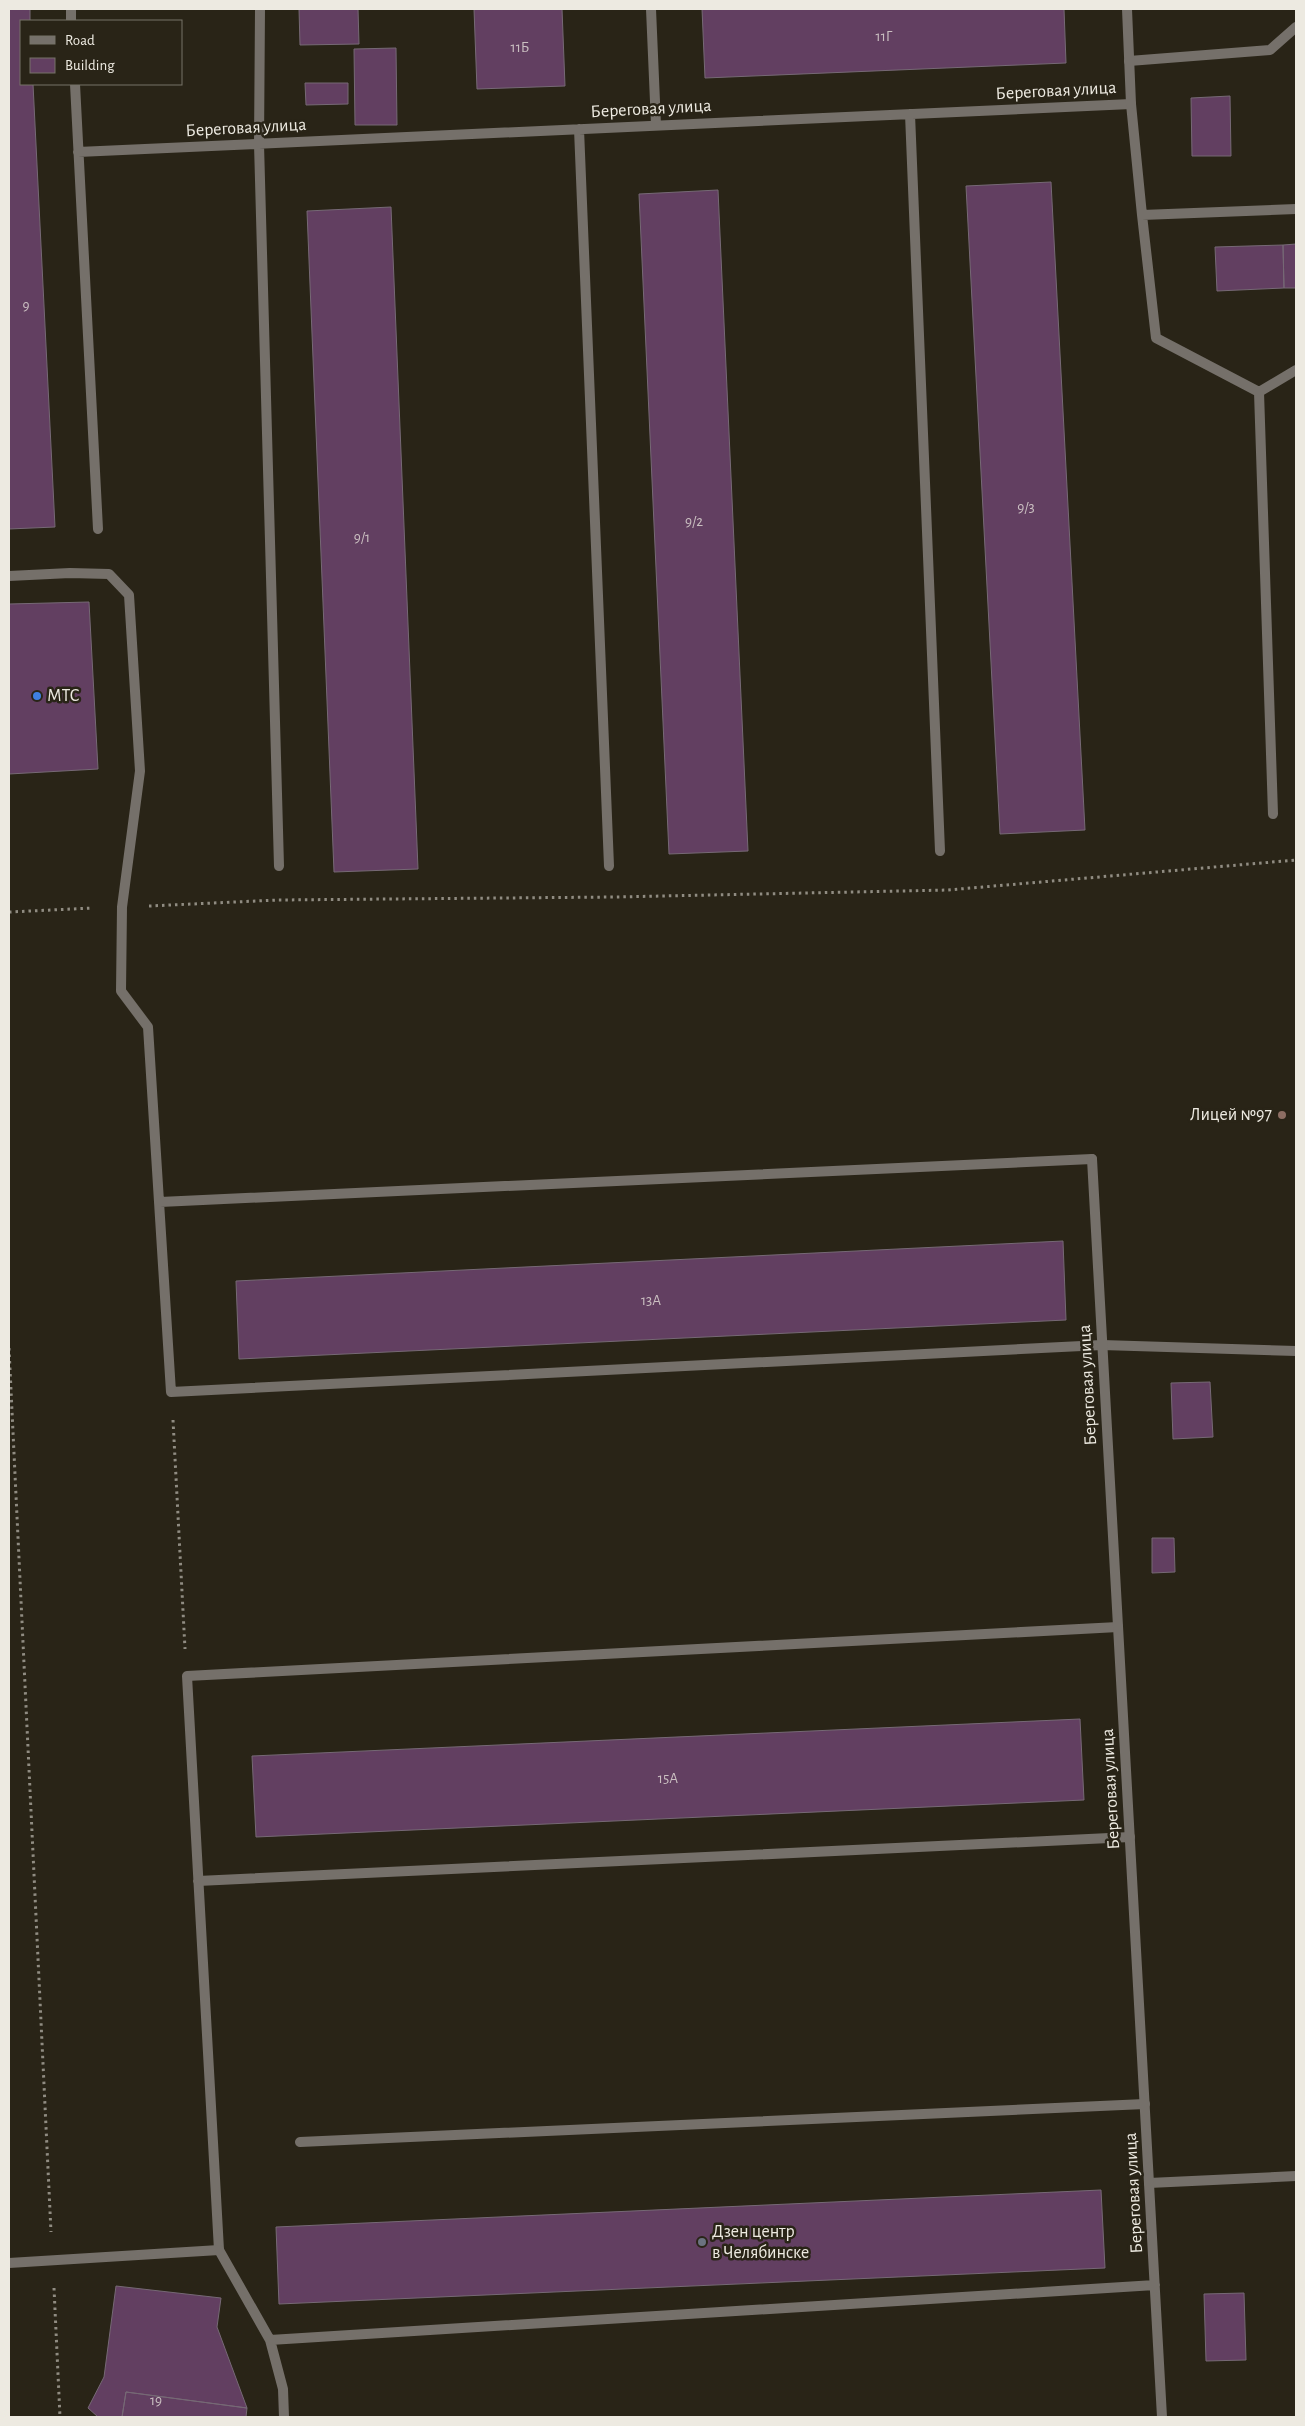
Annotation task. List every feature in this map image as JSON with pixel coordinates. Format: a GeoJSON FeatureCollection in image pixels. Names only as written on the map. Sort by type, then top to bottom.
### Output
{"type":"FeatureCollection","features":[{"type":"Feature","properties":{"kind":"street"},"geometry":{"type":"LineString","coordinates":[[260,9],[259,144],[279,866]]}},
{"type":"Feature","properties":{"kind":"street"},"geometry":{"type":"LineString","coordinates":[[651,9],[656,125]]}},
{"type":"Feature","properties":{"kind":"street","name":"Береговая улица"},"geometry":{"type":"LineString","coordinates":[[78,152],[1130,104],[1127,9]]}},
{"type":"Feature","properties":{"kind":"street"},"geometry":{"type":"LineString","coordinates":[[1129,61],[1270,50],[1296,26]]}},
{"type":"Feature","properties":{"kind":"street"},"geometry":{"type":"LineString","coordinates":[[75,85],[98,529]]}},
{"type":"Feature","properties":{"kind":"street"},"geometry":{"type":"LineString","coordinates":[[1130,104],[1156,338],[1259,392]]}},
{"type":"Feature","properties":{"kind":"street"},"geometry":{"type":"LineString","coordinates":[[910,114],[940,851]]}},
{"type":"Feature","properties":{"kind":"street"},"geometry":{"type":"LineString","coordinates":[[579,129],[608,866]]}},
{"type":"Feature","properties":{"kind":"street"},"geometry":{"type":"LineString","coordinates":[[1142,215],[1296,209]]}},
{"type":"Feature","properties":{"kind":"street"},"geometry":{"type":"LineString","coordinates":[[1259,392],[1296,370]]}},
{"type":"Feature","properties":{"kind":"street"},"geometry":{"type":"LineString","coordinates":[[1259,392],[1274,814]]}},
{"type":"Feature","properties":{"kind":"street"},"geometry":{"type":"LineString","coordinates":[[9,576],[70,573],[108,574],[129,595],[140,771],[122,907],[120,991],[148,1027],[171,1392],[1102,1345],[1296,1351]]}},
{"type":"Feature","properties":{"kind":"street","name":"Береговая улица"},"geometry":{"type":"LineString","coordinates":[[160,1202],[1092,1159],[1162,2417]]}},
{"type":"Feature","properties":{"kind":"street"},"geometry":{"type":"LineString","coordinates":[[284,2417],[283,2389],[270,2340],[219,2250],[187,1676],[1118,1627]]}},
{"type":"Feature","properties":{"kind":"street"},"geometry":{"type":"LineString","coordinates":[[198,1881],[1130,1837]]}},
{"type":"Feature","properties":{"kind":"street"},"geometry":{"type":"LineString","coordinates":[[300,2142],[1145,2104]]}},
{"type":"Feature","properties":{"kind":"street"},"geometry":{"type":"LineString","coordinates":[[1149,2182],[1296,2176]]}},
{"type":"Feature","properties":{"kind":"street"},"geometry":{"type":"LineString","coordinates":[[9,2262],[219,2250]]}},
{"type":"Feature","properties":{"kind":"street"},"geometry":{"type":"LineString","coordinates":[[270,2340],[1155,2285]]}},
{"type":"Feature","properties":{"kind":"path"},"geometry":{"type":"LineString","coordinates":[[9,912],[278,900],[624,897],[948,890],[1296,860]]}},
{"type":"Feature","properties":{"kind":"path"},"geometry":{"type":"LineString","coordinates":[[9,1348],[60,2417]]}},
{"type":"Feature","properties":{"kind":"path"},"geometry":{"type":"LineString","coordinates":[[171,1392],[187,1676]]}},
{"type":"Feature","properties":{"kind":"building"},"geometry":{"type":"Polygon","coordinates":[[[9,9],[30,9],[30,20],[20,20],[20,85],[33,85],[55,527],[9,529],[9,9]]]}},
{"type":"Feature","properties":{"kind":"building"},"geometry":{"type":"Polygon","coordinates":[[[299,9],[358,9],[359,44],[300,45],[299,9]]]}},
{"type":"Feature","properties":{"kind":"building"},"geometry":{"type":"Polygon","coordinates":[[[474,9],[562,9],[565,86],[477,89],[474,9]]]}},
{"type":"Feature","properties":{"kind":"building"},"geometry":{"type":"Polygon","coordinates":[[[702,9],[1064,9],[1066,63],[705,78],[702,9]]]}},
{"type":"Feature","properties":{"kind":"building"},"geometry":{"type":"Polygon","coordinates":[[[396,48],[397,125],[355,125],[354,49],[396,48]]]}},
{"type":"Feature","properties":{"kind":"building"},"geometry":{"type":"Polygon","coordinates":[[[305,83],[348,83],[348,104],[306,105],[305,83]]]}},
{"type":"Feature","properties":{"kind":"building"},"geometry":{"type":"Polygon","coordinates":[[[1230,96],[1231,156],[1192,156],[1191,98],[1230,96]]]}},
{"type":"Feature","properties":{"kind":"building"},"geometry":{"type":"Polygon","coordinates":[[[1051,182],[1085,830],[1000,834],[966,186],[1051,182]]]}},
{"type":"Feature","properties":{"kind":"building"},"geometry":{"type":"Polygon","coordinates":[[[718,190],[748,851],[669,854],[639,194],[718,190]]]}},
{"type":"Feature","properties":{"kind":"building"},"geometry":{"type":"Polygon","coordinates":[[[391,207],[418,869],[334,872],[307,211],[391,207]]]}},
{"type":"Feature","properties":{"kind":"building"},"geometry":{"type":"Polygon","coordinates":[[[1296,244],[1296,288],[1284,288],[1283,245],[1296,244]]]}},
{"type":"Feature","properties":{"kind":"building"},"geometry":{"type":"Polygon","coordinates":[[[1283,245],[1284,288],[1217,291],[1215,247],[1283,245]]]}},
{"type":"Feature","properties":{"kind":"building"},"geometry":{"type":"Polygon","coordinates":[[[89,602],[98,769],[9,774],[9,604],[89,602]]]}},
{"type":"Feature","properties":{"kind":"building"},"geometry":{"type":"Polygon","coordinates":[[[1063,1241],[1066,1320],[239,1359],[236,1281],[1063,1241]]]}},
{"type":"Feature","properties":{"kind":"building"},"geometry":{"type":"Polygon","coordinates":[[[1210,1382],[1213,1437],[1173,1439],[1171,1383],[1210,1382]]]}},
{"type":"Feature","properties":{"kind":"building"},"geometry":{"type":"Polygon","coordinates":[[[1152,1538],[1174,1538],[1175,1572],[1152,1573],[1152,1538]]]}},
{"type":"Feature","properties":{"kind":"building"},"geometry":{"type":"Polygon","coordinates":[[[1080,1719],[1084,1800],[256,1837],[252,1756],[1080,1719]]]}},
{"type":"Feature","properties":{"kind":"building"},"geometry":{"type":"Polygon","coordinates":[[[1101,2190],[1105,2268],[279,2304],[276,2227],[1101,2190]]]}},
{"type":"Feature","properties":{"kind":"building"},"geometry":{"type":"Polygon","coordinates":[[[116,2286],[221,2298],[217,2327],[247,2408],[126,2392],[122,2417],[98,2417],[88,2408],[104,2377],[116,2286]]]}},
{"type":"Feature","properties":{"kind":"building"},"geometry":{"type":"Polygon","coordinates":[[[1244,2293],[1246,2360],[1206,2361],[1204,2294],[1244,2293]]]}},
{"type":"Feature","properties":{"kind":"building"},"geometry":{"type":"Polygon","coordinates":[[[126,2392],[247,2408],[246,2417],[122,2417],[126,2392]]]}},
{"type":"Feature","properties":{"kind":"place","name":"МТС"},"geometry":{"type":"Point","coordinates":[37,696]}},
{"type":"Feature","properties":{"kind":"place","name":"Лицей №97"},"geometry":{"type":"Point","coordinates":[1282,1115]}},
{"type":"Feature","properties":{"kind":"place","name":"Дзен центр в Челябинске"},"geometry":{"type":"Point","coordinates":[702,2242]}}]}
